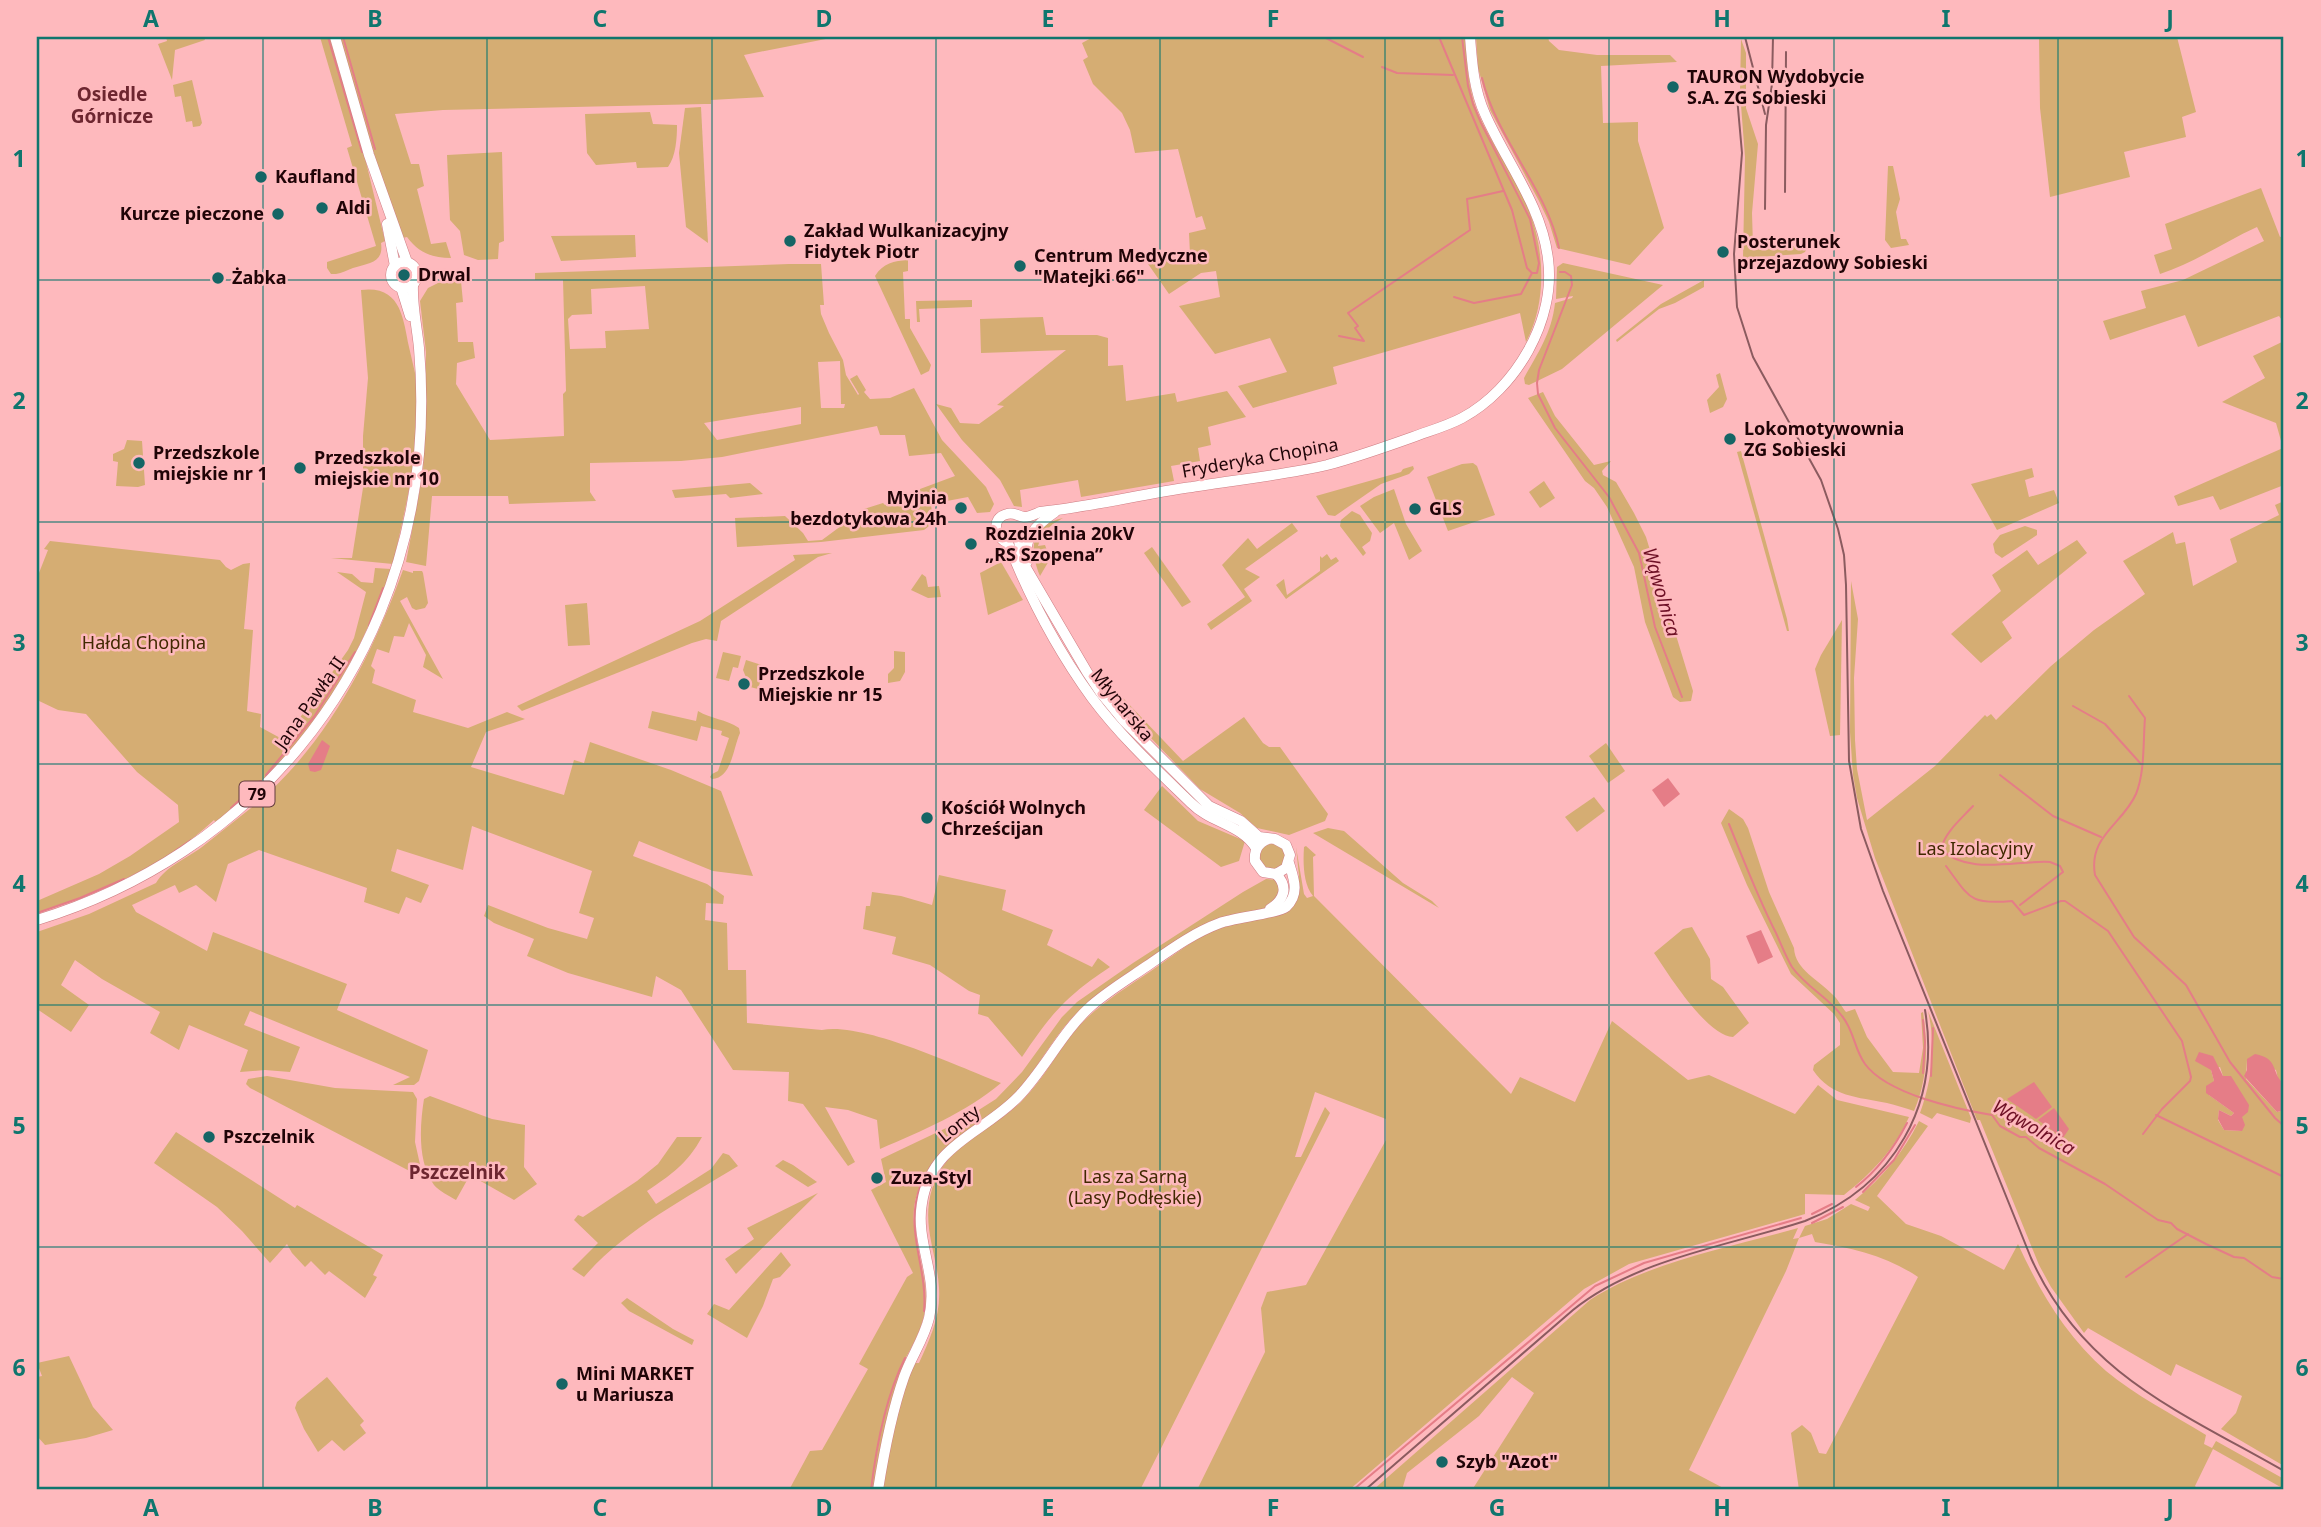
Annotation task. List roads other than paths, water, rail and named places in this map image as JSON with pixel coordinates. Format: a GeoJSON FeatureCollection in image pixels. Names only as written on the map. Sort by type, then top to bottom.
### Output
{"type":"FeatureCollection","features":[{"type":"Feature","properties":{"kind":"main road"},"geometry":{"type":"LineString","coordinates":[[335,37],[369,155],[395,266]]}},
{"type":"Feature","properties":{"kind":"main road","name":"Fryderyka Chopina"},"geometry":{"type":"LineString","coordinates":[[1001,517],[1010,513],[1023,521],[1058,510],[1327,465],[1381,449],[1461,418],[1488,399],[1513,373],[1527,353],[1540,324],[1549,273],[1546,246],[1532,204],[1490,127],[1479,98],[1470,37]]}},
{"type":"Feature","properties":{"kind":"main road"},"geometry":{"type":"LineString","coordinates":[[369,155],[407,262]]}},
{"type":"Feature","properties":{"kind":"main road"},"geometry":{"type":"LineString","coordinates":[[400,262],[407,262],[417,271],[416,280],[413,285],[401,287],[392,279],[391,271],[400,262]]}},
{"type":"Feature","properties":{"kind":"main road","name":"Jana Pawła II"},"geometry":{"type":"LineString","coordinates":[[413,285],[411,309],[420,372]]}},
{"type":"Feature","properties":{"kind":"main road","name":"Jana Pawła II"},"geometry":{"type":"LineString","coordinates":[[37,920],[84,904],[131,883],[206,837],[267,785],[302,746],[347,681],[386,598],[412,508],[419,453],[419,346],[411,309],[401,287]]}},
{"type":"Feature","properties":{"kind":"main road","name":"Młynarska"},"geometry":{"type":"LineString","coordinates":[[1030,572],[1026,550],[1028,538],[1039,523],[1058,510]]}},
{"type":"Feature","properties":{"kind":"main road","name":"Młynarska"},"geometry":{"type":"LineString","coordinates":[[1001,517],[996,524],[997,534],[1000,538],[1014,542]]}},
{"type":"Feature","properties":{"kind":"main road"},"geometry":{"type":"LineString","coordinates":[[1014,542],[1024,534],[1023,521]]}},
{"type":"Feature","properties":{"kind":"main road","name":"Młynarska"},"geometry":{"type":"LineString","coordinates":[[1014,542],[1022,561],[1083,666],[1124,721],[1200,798],[1241,821],[1259,837],[1268,839]]}},
{"type":"Feature","properties":{"kind":"main road","name":"Młynarska"},"geometry":{"type":"LineString","coordinates":[[1014,542],[1022,578],[1092,698],[1117,728],[1193,806],[1246,835],[1256,848]]}},
{"type":"Feature","properties":{"kind":"main road"},"geometry":{"type":"LineString","coordinates":[[1268,839],[1275,839],[1286,845],[1290,855],[1289,863],[1276,874],[1258,868],[1255,861],[1256,848],[1259,843],[1268,839]]}},
{"type":"Feature","properties":{"kind":"main road","name":"Lonty"},"geometry":{"type":"LineString","coordinates":[[878,1490],[895,1408],[905,1375],[929,1321],[933,1287],[924,1246],[921,1213],[927,1183],[936,1165],[952,1147],[1018,1097],[1073,1024],[1109,992],[1199,932],[1221,922],[1282,909],[1293,897],[1296,884],[1289,863]]}},
{"type":"Feature","properties":{"kind":"main road"},"geometry":{"type":"LineString","coordinates":[[1267,912],[1279,903],[1284,892],[1283,883],[1276,874]]}},
{"type":"Feature","properties":{"kind":"waterway"},"geometry":{"type":"LineString","coordinates":[[328,37],[362,152]]}},
{"type":"Feature","properties":{"kind":"waterway"},"geometry":{"type":"LineString","coordinates":[[343,37],[375,149]]}},
{"type":"Feature","properties":{"kind":"waterway"},"geometry":{"type":"LineString","coordinates":[[1324,37],[1363,57]]}},
{"type":"Feature","properties":{"kind":"waterway","name":"Wąwolnica"},"geometry":{"type":"LineString","coordinates":[[1439,37],[1512,210],[1527,268],[1532,273],[1537,273],[1539,263],[1530,219],[1473,104],[1462,37]]}},
{"type":"Feature","properties":{"kind":"waterway"},"geometry":{"type":"LineString","coordinates":[[1382,67],[1397,73],[1453,75]]}},
{"type":"Feature","properties":{"kind":"waterway"},"geometry":{"type":"LineString","coordinates":[[1482,78],[1499,122],[1544,205],[1559,248]]}},
{"type":"Feature","properties":{"kind":"waterway"},"geometry":{"type":"LineString","coordinates":[[1339,336],[1364,341],[1355,328],[1358,326],[1348,313],[1470,230],[1467,199],[1503,191]]}},
{"type":"Feature","properties":{"kind":"waterway","name":"Wąwolnica"},"geometry":{"type":"LineString","coordinates":[[1560,272],[1571,276],[1572,285],[1539,370],[1538,394],[1555,428],[1609,497],[1639,553],[1655,627],[1682,697]]}},
{"type":"Feature","properties":{"kind":"waterway"},"geometry":{"type":"LineString","coordinates":[[1454,297],[1474,303],[1521,294],[1532,273]]}},
{"type":"Feature","properties":{"kind":"waterway"},"geometry":{"type":"LineString","coordinates":[[369,625],[383,588]]}},
{"type":"Feature","properties":{"kind":"waterway"},"geometry":{"type":"LineString","coordinates":[[266,775],[314,717],[355,652]]}},
{"type":"Feature","properties":{"kind":"waterway"},"geometry":{"type":"LineString","coordinates":[[2129,696],[2145,718],[2141,776],[2130,804],[2101,840],[2094,862],[2095,875],[2134,937],[2186,985],[2230,1062],[2284,1126]]}},
{"type":"Feature","properties":{"kind":"waterway"},"geometry":{"type":"LineString","coordinates":[[2073,706],[2105,724],[2141,764]]}},
{"type":"Feature","properties":{"kind":"waterway"},"geometry":{"type":"LineString","coordinates":[[2000,775],[2053,816],[2101,837]]}},
{"type":"Feature","properties":{"kind":"waterway"},"geometry":{"type":"LineString","coordinates":[[231,808],[260,781]]}},
{"type":"Feature","properties":{"kind":"waterway"},"geometry":{"type":"LineString","coordinates":[[1973,806],[1954,826],[1941,849],[1965,862],[1993,865],[2050,862],[2060,866],[2063,872],[2020,905]]}},
{"type":"Feature","properties":{"kind":"waterway","name":"Wąwolnica"},"geometry":{"type":"LineString","coordinates":[[1729,824],[1757,893],[1792,967],[1842,1016],[1861,1058],[1875,1075],[1905,1092],[1960,1109],[1992,1115],[2000,1126],[2020,1137],[2026,1137],[2039,1148],[2105,1184],[2158,1220],[2171,1223],[2177,1229],[2234,1257],[2244,1258],[2272,1277],[2284,1279]]}},
{"type":"Feature","properties":{"kind":"waterway"},"geometry":{"type":"LineString","coordinates":[[175,851],[191,840]]}},
{"type":"Feature","properties":{"kind":"waterway"},"geometry":{"type":"LineString","coordinates":[[1946,866],[1966,892],[1979,900],[2012,901],[2024,915],[2065,901],[2108,931],[2182,1041],[2191,1077],[2143,1134]]}},
{"type":"Feature","properties":{"kind":"waterway"},"geometry":{"type":"LineString","coordinates":[[37,913],[124,879]]}},
{"type":"Feature","properties":{"kind":"waterway"},"geometry":{"type":"LineString","coordinates":[[1923,1020],[1923,1073]]}},
{"type":"Feature","properties":{"kind":"waterway"},"geometry":{"type":"LineString","coordinates":[[1931,1076],[1933,1028]]}},
{"type":"Feature","properties":{"kind":"waterway"},"geometry":{"type":"LineString","coordinates":[[2156,1115],[2284,1177]]}},
{"type":"Feature","properties":{"kind":"waterway"},"geometry":{"type":"LineString","coordinates":[[1856,1187],[1885,1158],[1907,1123]]}},
{"type":"Feature","properties":{"kind":"waterway"},"geometry":{"type":"LineString","coordinates":[[1863,1192],[1894,1160],[1915,1125]]}},
{"type":"Feature","properties":{"kind":"waterway"},"geometry":{"type":"LineString","coordinates":[[921,1184],[914,1217],[923,1278],[924,1311]]}},
{"type":"Feature","properties":{"kind":"waterway"},"geometry":{"type":"LineString","coordinates":[[1812,1214],[1832,1204]]}},
{"type":"Feature","properties":{"kind":"waterway"},"geometry":{"type":"LineString","coordinates":[[1812,1223],[1843,1207]]}},
{"type":"Feature","properties":{"kind":"waterway"},"geometry":{"type":"LineString","coordinates":[[1353,1490],[1595,1286],[1644,1263],[1801,1218]]}},
{"type":"Feature","properties":{"kind":"waterway"},"geometry":{"type":"LineString","coordinates":[[2126,1277],[2188,1234]]}},
{"type":"Feature","properties":{"kind":"waterway"},"geometry":{"type":"LineString","coordinates":[[871,1490],[883,1422],[892,1389],[905,1358]]}},
{"type":"Feature","properties":{"kind":"railway"},"geometry":{"type":"LineString","coordinates":[[1745,37],[1765,114]]}},
{"type":"Feature","properties":{"kind":"railway"},"geometry":{"type":"LineString","coordinates":[[1765,209],[1766,125],[1772,84],[1773,37]]}},
{"type":"Feature","properties":{"kind":"railway"},"geometry":{"type":"LineString","coordinates":[[1785,192],[1786,52]]}},
{"type":"Feature","properties":{"kind":"railway"},"geometry":{"type":"LineString","coordinates":[[1737,97],[1742,153],[1734,254],[1737,307],[1753,357],[1821,480],[1838,529],[1844,555],[1846,585],[1849,761],[1861,829],[1883,891],[2031,1258],[2053,1298],[2078,1332],[2107,1361],[2138,1386],[2284,1471]]}},
{"type":"Feature","properties":{"kind":"railway"},"geometry":{"type":"LineString","coordinates":[[1365,1490],[1573,1310],[1598,1293],[1654,1266],[1805,1221],[1836,1206],[1864,1186],[1886,1164],[1904,1138],[1918,1109],[1926,1078],[1928,1045],[1925,1010]]}},
{"type":"Feature","properties":{"kind":"place","name":"TAURON Wydobycie S.A. ZG Sobieski"},"geometry":{"type":"Point","coordinates":[1673,87]}},
{"type":"Feature","properties":{"kind":"place","name":"Kaufland"},"geometry":{"type":"Point","coordinates":[261,177]}},
{"type":"Feature","properties":{"kind":"place","name":"Aldi"},"geometry":{"type":"Point","coordinates":[322,208]}},
{"type":"Feature","properties":{"kind":"place","name":"Kurcze pieczone"},"geometry":{"type":"Point","coordinates":[278,214]}},
{"type":"Feature","properties":{"kind":"place","name":"Zakład Wulkanizacyjny Fidytek Piotr"},"geometry":{"type":"Point","coordinates":[790,241]}},
{"type":"Feature","properties":{"kind":"place","name":"Posterunek przejazdowy Sobieski"},"geometry":{"type":"Point","coordinates":[1723,252]}},
{"type":"Feature","properties":{"kind":"place","name":"Centrum Medyczne \"Matejki 66\""},"geometry":{"type":"Point","coordinates":[1020,266]}},
{"type":"Feature","properties":{"kind":"place","name":"Drwal"},"geometry":{"type":"Point","coordinates":[404,275]}},
{"type":"Feature","properties":{"kind":"place","name":"Żabka"},"geometry":{"type":"Point","coordinates":[218,278]}},
{"type":"Feature","properties":{"kind":"place","name":"Lokomotywownia ZG Sobieski"},"geometry":{"type":"Point","coordinates":[1730,439]}},
{"type":"Feature","properties":{"kind":"place","name":"Przedszkole miejskie nr 1"},"geometry":{"type":"Point","coordinates":[139,463]}},
{"type":"Feature","properties":{"kind":"place","name":"Przedszkole miejskie nr 10"},"geometry":{"type":"Point","coordinates":[300,468]}},
{"type":"Feature","properties":{"kind":"place","name":"Myjnia bezdotykowa 24h"},"geometry":{"type":"Point","coordinates":[961,508]}},
{"type":"Feature","properties":{"kind":"place","name":"GLS"},"geometry":{"type":"Point","coordinates":[1415,509]}},
{"type":"Feature","properties":{"kind":"place","name":"Rozdzielnia 20kV „RS Szopena”"},"geometry":{"type":"Point","coordinates":[971,544]}},
{"type":"Feature","properties":{"kind":"place","name":"Przedszkole Miejskie nr 15"},"geometry":{"type":"Point","coordinates":[744,684]}},
{"type":"Feature","properties":{"kind":"place","name":"Kościół Wolnych Chrześcijan"},"geometry":{"type":"Point","coordinates":[927,818]}},
{"type":"Feature","properties":{"kind":"place","name":"Pszczelnik"},"geometry":{"type":"Point","coordinates":[209,1137]}},
{"type":"Feature","properties":{"kind":"place","name":"Zuza-Styl"},"geometry":{"type":"Point","coordinates":[877,1178]}},
{"type":"Feature","properties":{"kind":"place","name":"Mini MARKET u Mariusza"},"geometry":{"type":"Point","coordinates":[562,1384]}},
{"type":"Feature","properties":{"kind":"place","name":"Szyb \"Azot\""},"geometry":{"type":"Point","coordinates":[1442,1462]}},
{"type":"Feature","properties":{"kind":"district","name":"Osiedle Górnicze"},"geometry":{"type":"Point","coordinates":[112,105]}},
{"type":"Feature","properties":{"kind":"district","name":"Pszczelnik"},"geometry":{"type":"Point","coordinates":[457,1172]}},
{"type":"Feature","properties":{"kind":"park label","name":"Hałda Chopina"},"geometry":{"type":"Point","coordinates":[144,643]}},
{"type":"Feature","properties":{"kind":"park label","name":"Las Izolacyjny"},"geometry":{"type":"Point","coordinates":[1975,849]}},
{"type":"Feature","properties":{"kind":"park label","name":"Las za Sarną (Lasy Podłęskie)"},"geometry":{"type":"Point","coordinates":[1135,1187]}}]}
